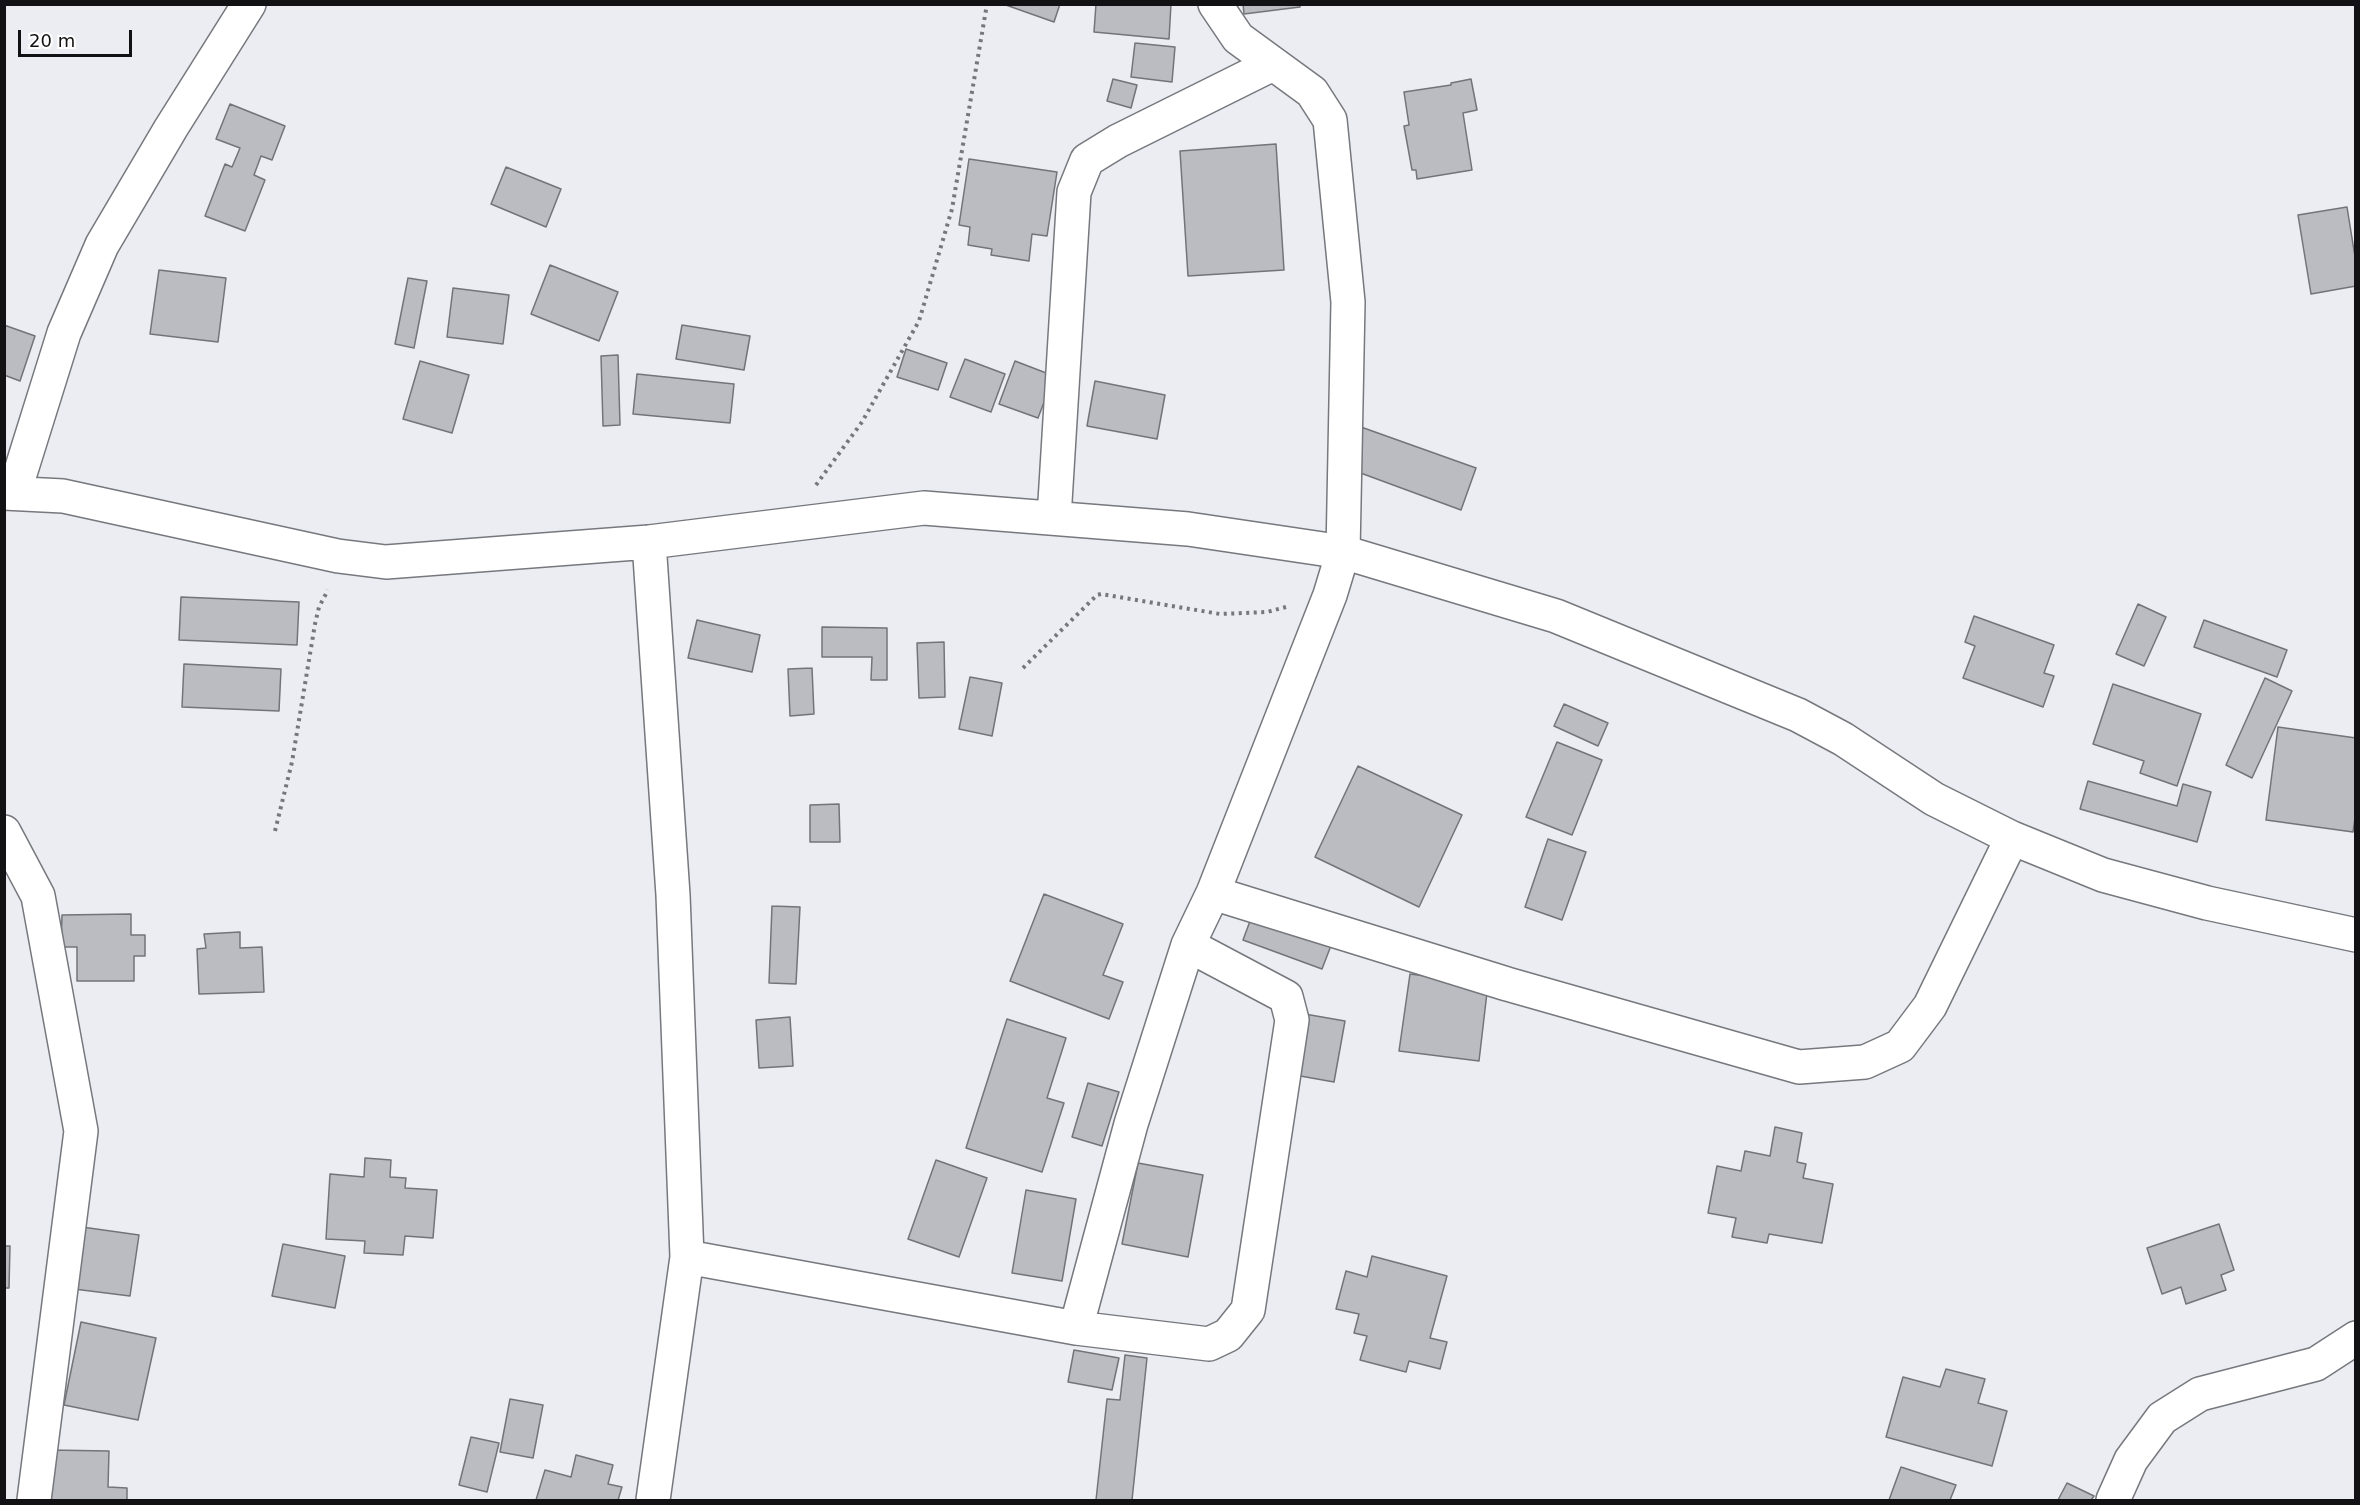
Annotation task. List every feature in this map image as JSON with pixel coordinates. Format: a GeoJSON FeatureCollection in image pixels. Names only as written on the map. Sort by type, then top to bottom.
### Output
{"type":"FeatureCollection","features":[{"type":"Feature","properties":{"kind":"street"},"geometry":{"type":"LineString","coordinates":[[249,4],[171,128],[102,245],[64,333],[9,494],[63,496],[338,556],[386,562],[649,542],[924,508],[1188,529],[1343,552],[1556,616],[1798,715],[1844,739],[1934,799],[2012,838],[2103,875],[2206,903],[2355,935]]}},
{"type":"Feature","properties":{"kind":"street"},"geometry":{"type":"LineString","coordinates":[[1076,1328],[1131,1124],[1188,945],[1213,893],[1330,596],[1343,552],[1348,302],[1330,120],[1312,92],[1238,38],[1215,4]]}},
{"type":"Feature","properties":{"kind":"street"},"geometry":{"type":"LineString","coordinates":[[1054,518],[1074,192],[1088,160],[1118,141],[1273,64]]}},
{"type":"Feature","properties":{"kind":"street"},"geometry":{"type":"LineString","coordinates":[[649,542],[673,895],[687,1257],[652,1500]]}},
{"type":"Feature","properties":{"kind":"street"},"geometry":{"type":"LineString","coordinates":[[4,832],[38,896],[81,1131],[34,1500]]}},
{"type":"Feature","properties":{"kind":"street"},"geometry":{"type":"LineString","coordinates":[[1213,893],[1508,984],[1799,1067],[1865,1062],[1900,1046],[1930,1006],[2012,838]]}},
{"type":"Feature","properties":{"kind":"street"},"geometry":{"type":"LineString","coordinates":[[687,1257],[1076,1328],[1209,1344],[1228,1335],[1248,1310],[1292,1020],[1286,998],[1188,945]]}},
{"type":"Feature","properties":{"kind":"street"},"geometry":{"type":"LineString","coordinates":[[2113,1500],[2131,1460],[2162,1418],[2200,1395],[2316,1364],[2355,1338]]}},
{"type":"Feature","properties":{"kind":"path"},"geometry":{"type":"LineString","coordinates":[[787,525],[862,422],[919,321],[952,209],[987,4]]}},
{"type":"Feature","properties":{"kind":"path"},"geometry":{"type":"LineString","coordinates":[[275,831],[292,762],[319,607],[328,591],[337,586]]}},
{"type":"Feature","properties":{"kind":"path"},"geometry":{"type":"LineString","coordinates":[[1023,668],[1097,595],[1109,594],[1220,614],[1267,612],[1330,596]]}},
{"type":"Feature","properties":{"kind":"building"},"geometry":{"type":"Polygon","coordinates":[[[1003,4],[1060,4],[1054,22],[1003,4]]]}},
{"type":"Feature","properties":{"kind":"building"},"geometry":{"type":"Polygon","coordinates":[[[1096,4],[1171,4],[1169,39],[1094,32],[1096,4]]]}},
{"type":"Feature","properties":{"kind":"building"},"geometry":{"type":"Polygon","coordinates":[[[1243,4],[1300,4],[1300,7],[1244,14],[1243,4]]]}},
{"type":"Feature","properties":{"kind":"building"},"geometry":{"type":"Polygon","coordinates":[[[1135,43],[1175,47],[1172,82],[1131,77],[1135,43]]]}},
{"type":"Feature","properties":{"kind":"building"},"geometry":{"type":"Polygon","coordinates":[[[1113,79],[1137,85],[1131,108],[1107,101],[1113,79]]]}},
{"type":"Feature","properties":{"kind":"building"},"geometry":{"type":"Polygon","coordinates":[[[1471,79],[1477,110],[1463,113],[1472,170],[1417,179],[1416,170],[1412,170],[1404,126],[1409,125],[1404,92],[1451,85],[1451,83],[1471,79]]]}},
{"type":"Feature","properties":{"kind":"building"},"geometry":{"type":"Polygon","coordinates":[[[230,104],[285,126],[272,160],[261,156],[254,175],[265,180],[245,231],[205,216],[225,164],[232,167],[240,148],[216,139],[230,104]]]}},
{"type":"Feature","properties":{"kind":"building"},"geometry":{"type":"Polygon","coordinates":[[[1276,144],[1284,270],[1188,276],[1180,151],[1276,144]]]}},
{"type":"Feature","properties":{"kind":"building"},"geometry":{"type":"Polygon","coordinates":[[[969,159],[1057,172],[1047,236],[1032,234],[1029,261],[991,255],[992,249],[968,245],[970,227],[959,225],[969,159]]]}},
{"type":"Feature","properties":{"kind":"building"},"geometry":{"type":"Polygon","coordinates":[[[506,167],[561,189],[546,227],[491,204],[506,167]]]}},
{"type":"Feature","properties":{"kind":"building"},"geometry":{"type":"Polygon","coordinates":[[[2347,207],[2356,263],[2356,286],[2311,294],[2298,215],[2347,207]]]}},
{"type":"Feature","properties":{"kind":"building"},"geometry":{"type":"Polygon","coordinates":[[[550,265],[618,292],[599,341],[531,314],[550,265]]]}},
{"type":"Feature","properties":{"kind":"building"},"geometry":{"type":"Polygon","coordinates":[[[159,270],[226,278],[218,342],[150,334],[159,270]]]}},
{"type":"Feature","properties":{"kind":"building"},"geometry":{"type":"Polygon","coordinates":[[[408,278],[427,281],[414,348],[395,344],[408,278]]]}},
{"type":"Feature","properties":{"kind":"building"},"geometry":{"type":"Polygon","coordinates":[[[453,288],[509,295],[503,344],[447,337],[453,288]]]}},
{"type":"Feature","properties":{"kind":"building"},"geometry":{"type":"Polygon","coordinates":[[[4,325],[35,336],[20,381],[4,375],[4,325]]]}},
{"type":"Feature","properties":{"kind":"building"},"geometry":{"type":"Polygon","coordinates":[[[682,325],[750,336],[744,370],[676,359],[682,325]]]}},
{"type":"Feature","properties":{"kind":"building"},"geometry":{"type":"Polygon","coordinates":[[[906,349],[947,363],[938,390],[897,377],[906,349]]]}},
{"type":"Feature","properties":{"kind":"building"},"geometry":{"type":"Polygon","coordinates":[[[618,355],[620,425],[603,426],[601,356],[618,355]]]}},
{"type":"Feature","properties":{"kind":"building"},"geometry":{"type":"Polygon","coordinates":[[[965,359],[1005,374],[991,412],[950,397],[965,359]]]}},
{"type":"Feature","properties":{"kind":"building"},"geometry":{"type":"Polygon","coordinates":[[[420,361],[469,375],[452,433],[403,419],[420,361]]]}},
{"type":"Feature","properties":{"kind":"building"},"geometry":{"type":"Polygon","coordinates":[[[1015,361],[1054,376],[1038,418],[999,404],[1015,361]]]}},
{"type":"Feature","properties":{"kind":"building"},"geometry":{"type":"Polygon","coordinates":[[[637,374],[734,384],[730,423],[633,414],[637,374]]]}},
{"type":"Feature","properties":{"kind":"building"},"geometry":{"type":"Polygon","coordinates":[[[1095,381],[1165,395],[1157,439],[1087,426],[1095,381]]]}},
{"type":"Feature","properties":{"kind":"building"},"geometry":{"type":"Polygon","coordinates":[[[1361,427],[1476,468],[1461,510],[1347,468],[1361,427]]]}},
{"type":"Feature","properties":{"kind":"building"},"geometry":{"type":"Polygon","coordinates":[[[181,597],[299,602],[297,645],[179,640],[181,597]]]}},
{"type":"Feature","properties":{"kind":"building"},"geometry":{"type":"Polygon","coordinates":[[[2138,604],[2166,617],[2144,666],[2116,654],[2138,604]]]}},
{"type":"Feature","properties":{"kind":"building"},"geometry":{"type":"Polygon","coordinates":[[[1974,616],[2054,645],[2044,673],[2054,676],[2043,707],[1963,678],[1975,646],[1965,642],[1974,616]]]}},
{"type":"Feature","properties":{"kind":"building"},"geometry":{"type":"Polygon","coordinates":[[[697,620],[760,635],[752,672],[688,658],[697,620]]]}},
{"type":"Feature","properties":{"kind":"building"},"geometry":{"type":"Polygon","coordinates":[[[2204,620],[2287,650],[2277,677],[2194,647],[2204,620]]]}},
{"type":"Feature","properties":{"kind":"building"},"geometry":{"type":"Polygon","coordinates":[[[822,627],[887,628],[887,680],[871,680],[872,657],[822,657],[822,627]]]}},
{"type":"Feature","properties":{"kind":"building"},"geometry":{"type":"Polygon","coordinates":[[[944,642],[945,697],[919,698],[917,643],[944,642]]]}},
{"type":"Feature","properties":{"kind":"building"},"geometry":{"type":"Polygon","coordinates":[[[184,664],[281,669],[279,711],[182,707],[184,664]]]}},
{"type":"Feature","properties":{"kind":"building"},"geometry":{"type":"Polygon","coordinates":[[[812,668],[814,714],[790,716],[788,669],[812,668]]]}},
{"type":"Feature","properties":{"kind":"building"},"geometry":{"type":"Polygon","coordinates":[[[970,677],[1002,683],[992,736],[959,729],[970,677]]]}},
{"type":"Feature","properties":{"kind":"building"},"geometry":{"type":"Polygon","coordinates":[[[2265,678],[2292,691],[2252,778],[2226,765],[2265,678]]]}},
{"type":"Feature","properties":{"kind":"building"},"geometry":{"type":"Polygon","coordinates":[[[2113,684],[2201,714],[2177,786],[2140,773],[2144,761],[2093,744],[2113,684]]]}},
{"type":"Feature","properties":{"kind":"building"},"geometry":{"type":"Polygon","coordinates":[[[1564,704],[1608,723],[1598,746],[1554,726],[1564,704]]]}},
{"type":"Feature","properties":{"kind":"building"},"geometry":{"type":"Polygon","coordinates":[[[2278,727],[2356,738],[2356,811],[2353,832],[2266,820],[2278,727]]]}},
{"type":"Feature","properties":{"kind":"building"},"geometry":{"type":"Polygon","coordinates":[[[1557,742],[1602,760],[1572,835],[1526,817],[1557,742]]]}},
{"type":"Feature","properties":{"kind":"building"},"geometry":{"type":"Polygon","coordinates":[[[1358,766],[1462,815],[1419,907],[1315,857],[1358,766]]]}},
{"type":"Feature","properties":{"kind":"building"},"geometry":{"type":"Polygon","coordinates":[[[2088,781],[2177,806],[2183,784],[2211,792],[2197,842],[2080,809],[2088,781]]]}},
{"type":"Feature","properties":{"kind":"building"},"geometry":{"type":"Polygon","coordinates":[[[839,804],[840,842],[810,842],[810,805],[839,804]]]}},
{"type":"Feature","properties":{"kind":"building"},"geometry":{"type":"Polygon","coordinates":[[[1548,839],[1586,852],[1562,920],[1525,907],[1548,839]]]}},
{"type":"Feature","properties":{"kind":"building"},"geometry":{"type":"Polygon","coordinates":[[[1044,894],[1123,924],[1103,975],[1123,982],[1109,1019],[1010,981],[1044,894]]]}},
{"type":"Feature","properties":{"kind":"building"},"geometry":{"type":"Polygon","coordinates":[[[772,906],[800,907],[796,984],[769,983],[772,906]]]}},
{"type":"Feature","properties":{"kind":"building"},"geometry":{"type":"Polygon","coordinates":[[[1253,913],[1332,943],[1322,969],[1243,940],[1253,913]]]}},
{"type":"Feature","properties":{"kind":"building"},"geometry":{"type":"Polygon","coordinates":[[[131,914],[131,935],[145,935],[145,956],[134,956],[134,981],[77,981],[77,947],[61,947],[62,915],[131,914]]]}},
{"type":"Feature","properties":{"kind":"building"},"geometry":{"type":"Polygon","coordinates":[[[240,932],[240,948],[262,947],[264,992],[199,994],[197,949],[206,948],[204,934],[240,932]]]}},
{"type":"Feature","properties":{"kind":"building"},"geometry":{"type":"Polygon","coordinates":[[[1410,974],[1488,984],[1479,1061],[1399,1051],[1410,974]]]}},
{"type":"Feature","properties":{"kind":"building"},"geometry":{"type":"Polygon","coordinates":[[[1299,1013],[1345,1021],[1334,1082],[1289,1074],[1299,1013]]]}},
{"type":"Feature","properties":{"kind":"building"},"geometry":{"type":"Polygon","coordinates":[[[790,1017],[793,1066],[759,1068],[756,1020],[790,1017]]]}},
{"type":"Feature","properties":{"kind":"building"},"geometry":{"type":"Polygon","coordinates":[[[1007,1019],[1066,1038],[1047,1098],[1064,1103],[1042,1172],[966,1148],[1007,1019]]]}},
{"type":"Feature","properties":{"kind":"building"},"geometry":{"type":"Polygon","coordinates":[[[1088,1083],[1119,1092],[1102,1146],[1072,1137],[1088,1083]]]}},
{"type":"Feature","properties":{"kind":"building"},"geometry":{"type":"Polygon","coordinates":[[[1775,1127],[1802,1133],[1797,1162],[1806,1164],[1803,1178],[1833,1184],[1822,1243],[1769,1234],[1767,1243],[1732,1237],[1736,1218],[1708,1213],[1717,1166],[1741,1171],[1745,1151],[1770,1156],[1775,1127]]]}},
{"type":"Feature","properties":{"kind":"building"},"geometry":{"type":"Polygon","coordinates":[[[365,1158],[391,1160],[390,1177],[406,1178],[405,1188],[437,1190],[433,1238],[405,1236],[403,1255],[364,1253],[365,1241],[326,1239],[330,1174],[364,1177],[365,1158]]]}},
{"type":"Feature","properties":{"kind":"building"},"geometry":{"type":"Polygon","coordinates":[[[936,1160],[987,1178],[959,1257],[908,1239],[936,1160]]]}},
{"type":"Feature","properties":{"kind":"building"},"geometry":{"type":"Polygon","coordinates":[[[1138,1163],[1203,1175],[1188,1257],[1122,1244],[1138,1163]]]}},
{"type":"Feature","properties":{"kind":"building"},"geometry":{"type":"Polygon","coordinates":[[[1026,1190],[1076,1199],[1062,1281],[1012,1273],[1026,1190]]]}},
{"type":"Feature","properties":{"kind":"building"},"geometry":{"type":"Polygon","coordinates":[[[2219,1224],[2234,1270],[2221,1275],[2226,1290],[2186,1304],[2181,1287],[2162,1294],[2147,1248],[2219,1224]]]}},
{"type":"Feature","properties":{"kind":"building"},"geometry":{"type":"Polygon","coordinates":[[[82,1227],[139,1235],[130,1296],[74,1289],[82,1227]]]}},
{"type":"Feature","properties":{"kind":"building"},"geometry":{"type":"Polygon","coordinates":[[[283,1244],[345,1256],[335,1308],[272,1296],[283,1244]]]}},
{"type":"Feature","properties":{"kind":"building"},"geometry":{"type":"Polygon","coordinates":[[[4,1246],[10,1246],[9,1288],[4,1288],[4,1246]]]}},
{"type":"Feature","properties":{"kind":"building"},"geometry":{"type":"Polygon","coordinates":[[[1372,1256],[1447,1276],[1430,1338],[1447,1342],[1440,1369],[1409,1361],[1406,1372],[1360,1360],[1367,1336],[1354,1333],[1359,1314],[1336,1309],[1346,1271],[1367,1277],[1372,1256]]]}},
{"type":"Feature","properties":{"kind":"building"},"geometry":{"type":"Polygon","coordinates":[[[81,1322],[156,1338],[138,1420],[64,1405],[81,1322]]]}},
{"type":"Feature","properties":{"kind":"building"},"geometry":{"type":"Polygon","coordinates":[[[1074,1350],[1119,1358],[1112,1390],[1068,1382],[1074,1350]]]}},
{"type":"Feature","properties":{"kind":"building"},"geometry":{"type":"Polygon","coordinates":[[[1125,1355],[1147,1358],[1132,1500],[1096,1500],[1107,1399],[1120,1400],[1125,1355]]]}},
{"type":"Feature","properties":{"kind":"building"},"geometry":{"type":"Polygon","coordinates":[[[1946,1369],[1985,1379],[1978,1403],[2007,1411],[1992,1466],[1886,1437],[1903,1377],[1940,1387],[1946,1369]]]}},
{"type":"Feature","properties":{"kind":"building"},"geometry":{"type":"Polygon","coordinates":[[[510,1399],[543,1405],[533,1458],[500,1452],[510,1399]]]}},
{"type":"Feature","properties":{"kind":"building"},"geometry":{"type":"Polygon","coordinates":[[[471,1437],[499,1443],[487,1492],[459,1485],[471,1437]]]}},
{"type":"Feature","properties":{"kind":"building"},"geometry":{"type":"Polygon","coordinates":[[[49,1450],[109,1451],[108,1487],[127,1488],[127,1500],[48,1500],[49,1450]]]}},
{"type":"Feature","properties":{"kind":"building"},"geometry":{"type":"Polygon","coordinates":[[[576,1455],[613,1465],[608,1484],[622,1487],[618,1500],[536,1500],[545,1470],[571,1477],[576,1455]]]}},
{"type":"Feature","properties":{"kind":"building"},"geometry":{"type":"Polygon","coordinates":[[[1901,1467],[1956,1485],[1950,1500],[1889,1500],[1901,1467]]]}},
{"type":"Feature","properties":{"kind":"building"},"geometry":{"type":"Polygon","coordinates":[[[2067,1483],[2094,1496],[2091,1500],[2058,1500],[2067,1483]]]}}]}
